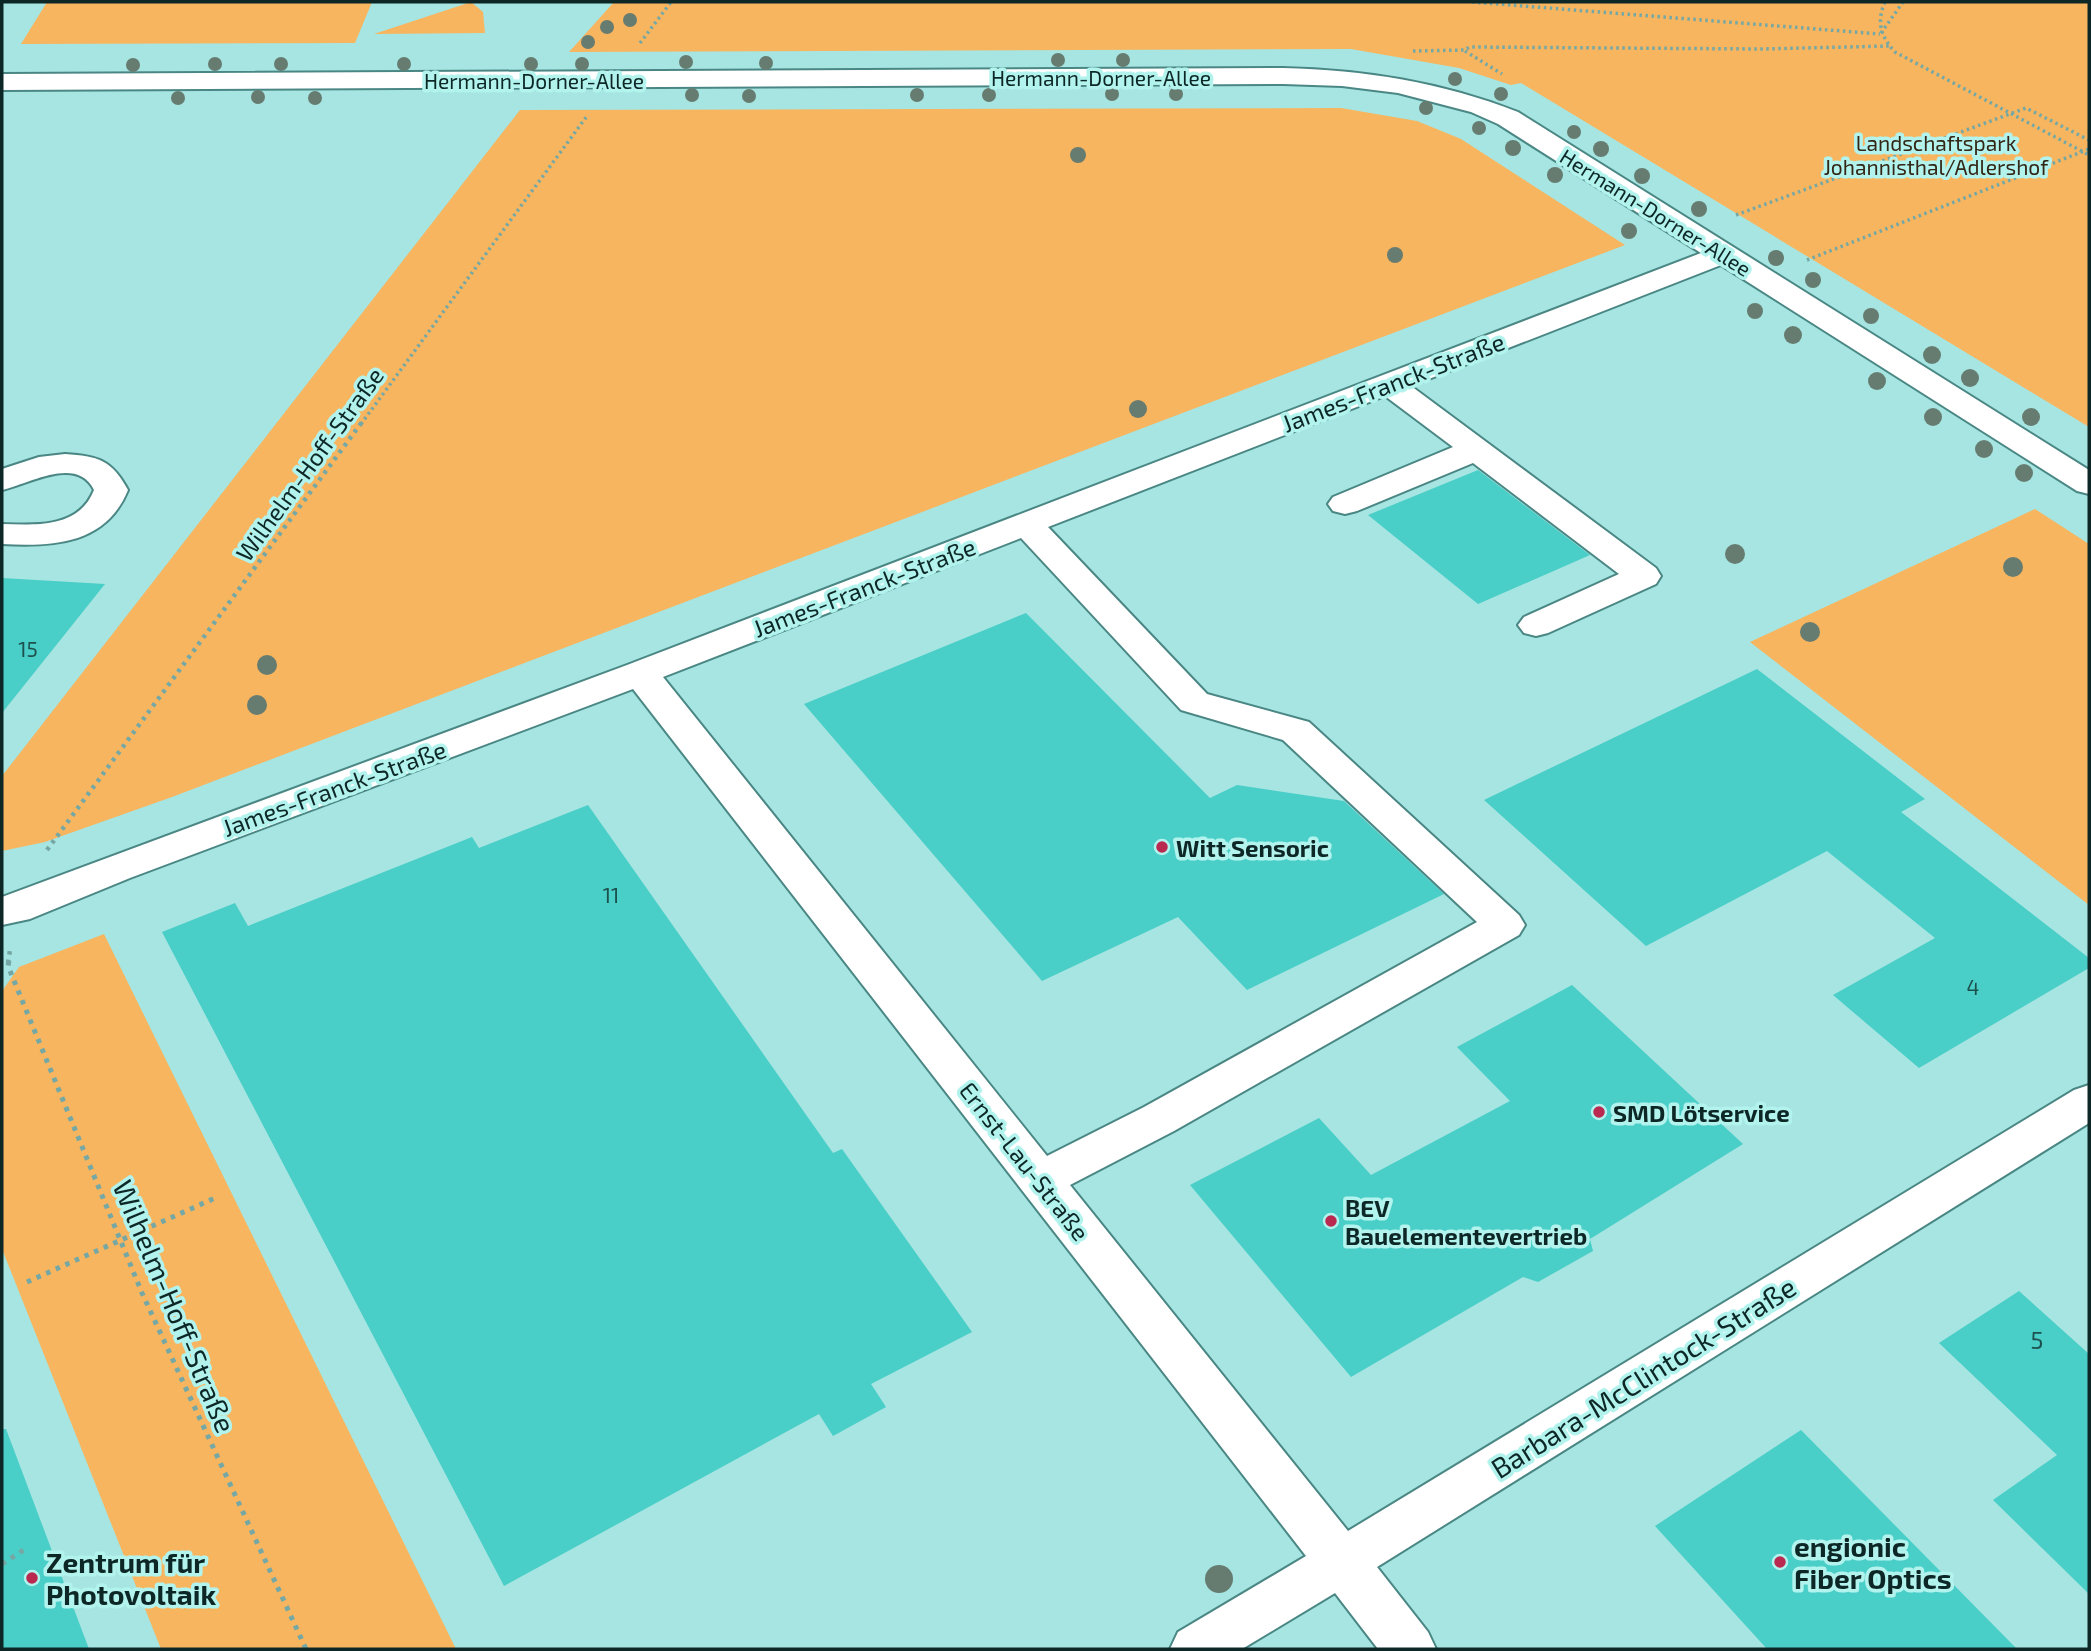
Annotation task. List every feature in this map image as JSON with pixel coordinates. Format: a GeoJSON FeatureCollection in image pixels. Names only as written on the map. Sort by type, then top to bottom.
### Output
{"type":"FeatureCollection","features":[{"type":"Feature","properties":{"kind":"street","name":"Hermann-Dorner-Allee"},"geometry":{"type":"LineString","coordinates":[[2,82],[1283,76],[1377,80],[1444,94],[1508,118],[2089,484]]}},
{"type":"Feature","properties":{"kind":"street","name":"James-Franck-Straße"},"geometry":{"type":"LineString","coordinates":[[2,911],[16,909],[640,673],[1724,254]]}},
{"type":"Feature","properties":{"kind":"street"},"geometry":{"type":"LineString","coordinates":[[1388,384],[1644,576],[1536,625]]}},
{"type":"Feature","properties":{"kind":"street"},"geometry":{"type":"LineString","coordinates":[[1345,504],[1477,449]]}},
{"type":"Feature","properties":{"kind":"street"},"geometry":{"type":"LineString","coordinates":[[2,480],[44,466],[78,464],[103,474],[111,490],[102,509],[80,525],[40,536],[2,534]]}},
{"type":"Feature","properties":{"kind":"street"},"geometry":{"type":"LineString","coordinates":[[1026,524],[1194,702],[1296,731],[1505,925],[1159,1119],[1040,1180]]}},
{"type":"Feature","properties":{"kind":"street","name":"Ernst-Lau-Straße"},"geometry":{"type":"LineString","coordinates":[[640,673],[1410,1649]]}},
{"type":"Feature","properties":{"kind":"street","name":"Barbara-McClintock-Straße"},"geometry":{"type":"LineString","coordinates":[[1196,1649],[2089,1102]]}},
{"type":"Feature","properties":{"kind":"path"},"geometry":{"type":"LineString","coordinates":[[637,47],[671,2]]}},
{"type":"Feature","properties":{"kind":"path"},"geometry":{"type":"LineString","coordinates":[[1472,2],[1880,34]]}},
{"type":"Feature","properties":{"kind":"path"},"geometry":{"type":"LineString","coordinates":[[1885,2],[1878,13],[1880,34],[1895,52],[2089,155]]}},
{"type":"Feature","properties":{"kind":"path"},"geometry":{"type":"LineString","coordinates":[[1880,34],[1903,2]]}},
{"type":"Feature","properties":{"kind":"path"},"geometry":{"type":"LineString","coordinates":[[1464,50],[1471,47],[1773,49],[1889,46]]}},
{"type":"Feature","properties":{"kind":"path","name":"Wilhelm-Hoff-Straße"},"geometry":{"type":"LineString","coordinates":[[53,842],[593,106]]}},
{"type":"Feature","properties":{"kind":"path"},"geometry":{"type":"LineString","coordinates":[[1732,216],[2026,108],[2089,140]]}},
{"type":"Feature","properties":{"kind":"path"},"geometry":{"type":"LineString","coordinates":[[1804,261],[2089,149]]}},
{"type":"Feature","properties":{"kind":"path","name":"Wilhelm-Hoff-Straße"},"geometry":{"type":"LineString","coordinates":[[13,977],[142,1293],[306,1649]]}},
{"type":"Feature","properties":{"kind":"path"},"geometry":{"type":"LineString","coordinates":[[27,1282],[215,1198]]}},
{"type":"Feature","properties":{"kind":"path"},"geometry":{"type":"LineString","coordinates":[[2,1564],[25,1549]]}},
{"type":"Feature","properties":{"kind":"green space"},"geometry":{"type":"Polygon","coordinates":[[[47,2],[372,2],[355,43],[21,44],[47,2]]]}},
{"type":"Feature","properties":{"kind":"green space"},"geometry":{"type":"Polygon","coordinates":[[[471,2],[483,12],[485,33],[374,34],[471,2]]]}},
{"type":"Feature","properties":{"kind":"green space","name":"Landschaftspark Johannisthal/Adlershof"},"geometry":{"type":"Polygon","coordinates":[[[614,2],[2089,2],[2089,427],[1521,83],[1511,85],[1459,68],[1351,49],[569,52],[614,2]]]}},
{"type":"Feature","properties":{"kind":"green space"},"geometry":{"type":"Polygon","coordinates":[[[1341,108],[1417,121],[1461,139],[1625,245],[172,797],[45,842],[2,851],[2,776],[520,110],[1341,108]]]}},
{"type":"Feature","properties":{"kind":"green space"},"geometry":{"type":"Polygon","coordinates":[[[2035,509],[2089,544],[2089,905],[1750,642],[2035,509]]]}},
{"type":"Feature","properties":{"kind":"green space"},"geometry":{"type":"Polygon","coordinates":[[[104,934],[456,1649],[161,1649],[2,1249],[2,991],[19,967],[104,934]]]}},
{"type":"Feature","properties":{"kind":"building"},"geometry":{"type":"Polygon","coordinates":[[[1478,470],[1590,555],[1478,604],[1368,515],[1478,470]]]}},
{"type":"Feature","properties":{"kind":"building"},"geometry":{"type":"Polygon","coordinates":[[[2,578],[105,584],[2,713],[2,578]]]}},
{"type":"Feature","properties":{"kind":"building","name":"Witt Sensoric"},"geometry":{"type":"Polygon","coordinates":[[[1026,613],[1210,798],[1237,785],[1344,801],[1444,894],[1247,990],[1178,917],[1042,981],[804,704],[1026,613]]]}},
{"type":"Feature","properties":{"kind":"building"},"geometry":{"type":"Polygon","coordinates":[[[1757,669],[1925,799],[1901,812],[2089,958],[2089,968],[1919,1068],[1833,995],[1935,938],[1827,851],[1646,946],[1484,800],[1757,669]]]}},
{"type":"Feature","properties":{"kind":"building"},"geometry":{"type":"Polygon","coordinates":[[[588,805],[833,1153],[842,1149],[972,1332],[871,1384],[886,1407],[833,1436],[819,1414],[504,1586],[162,932],[235,903],[248,926],[472,837],[479,848],[588,805]]]}},
{"type":"Feature","properties":{"kind":"building"},"geometry":{"type":"Polygon","coordinates":[[[1572,985],[1743,1144],[1590,1239],[1593,1251],[1538,1282],[1523,1277],[1351,1377],[1190,1185],[1319,1118],[1371,1175],[1510,1101],[1457,1047],[1572,985]]]}},
{"type":"Feature","properties":{"kind":"building"},"geometry":{"type":"Polygon","coordinates":[[[2019,1291],[2089,1354],[2089,1594],[1993,1500],[2057,1455],[1939,1343],[2019,1291]]]}},
{"type":"Feature","properties":{"kind":"building","name":"Zentrum für Photovoltaik"},"geometry":{"type":"Polygon","coordinates":[[[2,1429],[6,1429],[89,1649],[2,1649],[2,1429]]]}},
{"type":"Feature","properties":{"kind":"building"},"geometry":{"type":"Polygon","coordinates":[[[1801,1430],[2017,1649],[1767,1649],[1655,1526],[1801,1430]]]}},
{"type":"Feature","properties":{"kind":"place","name":"Witt Sensoric"},"geometry":{"type":"Point","coordinates":[1162,847]}},
{"type":"Feature","properties":{"kind":"place","name":"SMD Lötservice"},"geometry":{"type":"Point","coordinates":[1599,1112]}},
{"type":"Feature","properties":{"kind":"place","name":"BEV Bauelementevertrieb"},"geometry":{"type":"Point","coordinates":[1331,1221]}},
{"type":"Feature","properties":{"kind":"place","name":"engionic Fiber Optics"},"geometry":{"type":"Point","coordinates":[1780,1562]}},
{"type":"Feature","properties":{"kind":"place","name":"Zentrum für Photovoltaik"},"geometry":{"type":"Point","coordinates":[32,1578]}}]}
